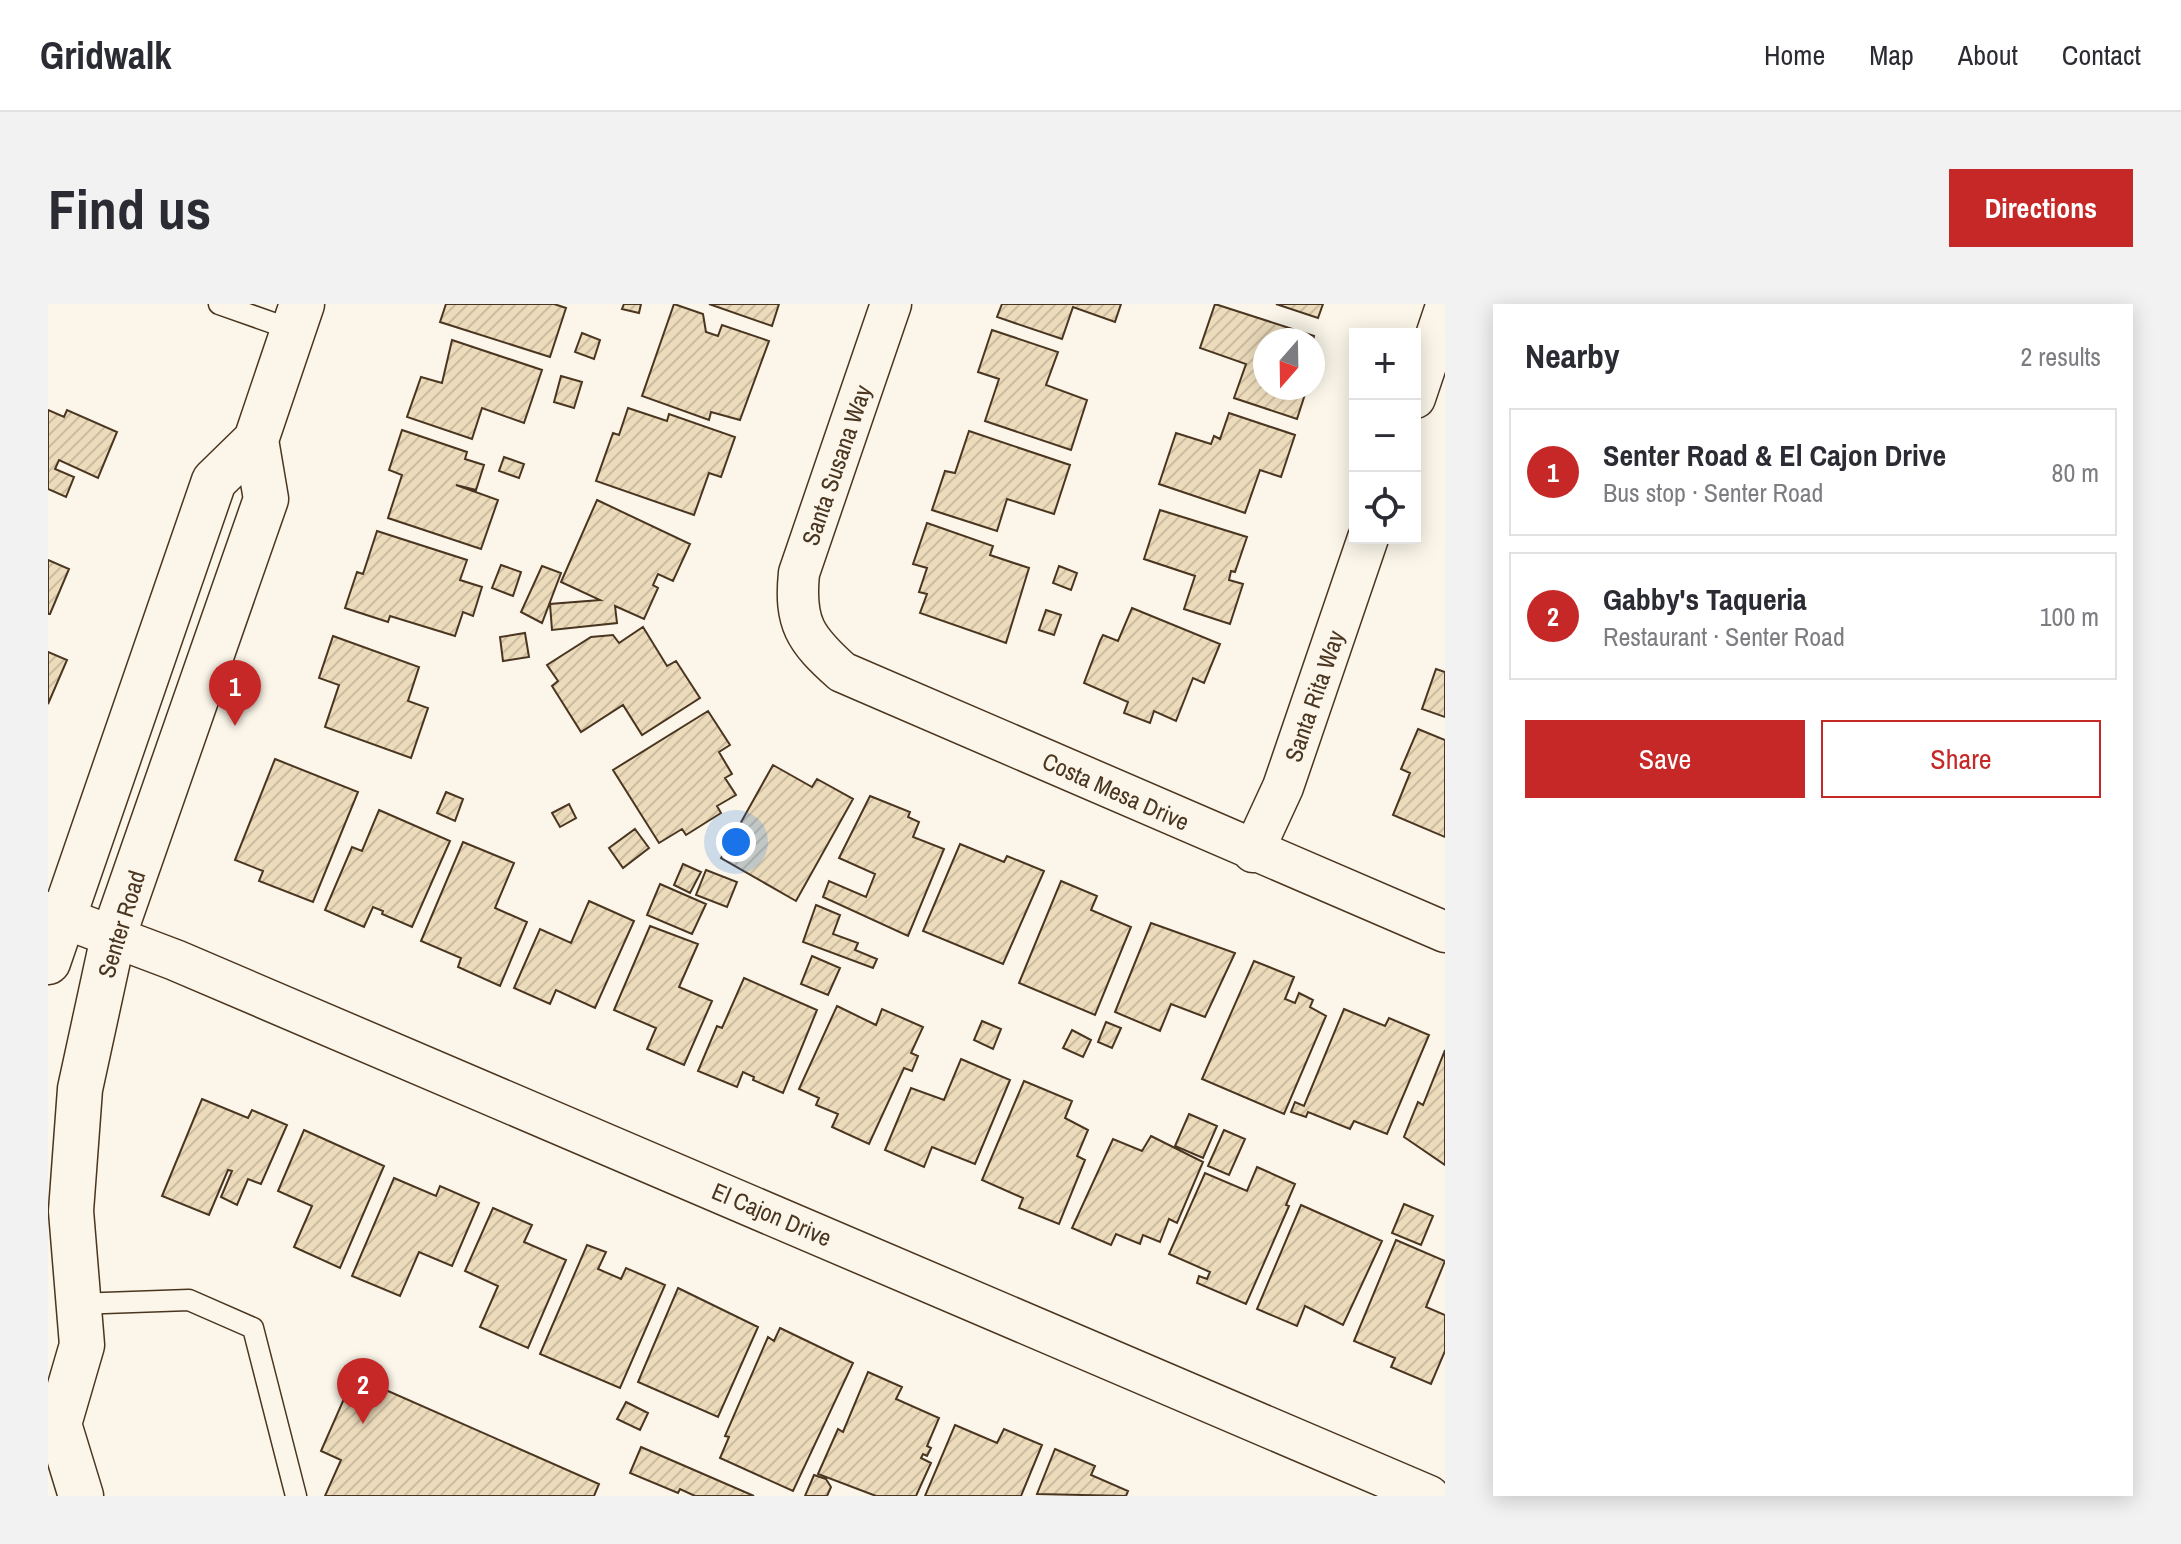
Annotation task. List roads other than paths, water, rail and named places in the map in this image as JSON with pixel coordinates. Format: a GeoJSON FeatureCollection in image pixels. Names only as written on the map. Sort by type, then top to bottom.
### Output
{"type":"FeatureCollection","features":[{"type":"Feature","properties":{"kind":"main road","name":"Senter Road"},"geometry":{"type":"LineString","coordinates":[[48,962],[56,915],[214,481],[256,440],[298,317]]}},
{"type":"Feature","properties":{"kind":"main road","name":"Senter Road"},"geometry":{"type":"LineString","coordinates":[[61,1449],[82,1345],[76,1304],[71,1211],[80,1089],[113,937],[266,499],[256,440]]}},
{"type":"Feature","properties":{"kind":"street","name":"Santa Susana Way"},"geometry":{"type":"LineString","coordinates":[[802,628],[797,601],[799,573],[891,304]]}},
{"type":"Feature","properties":{"kind":"street"},"geometry":{"type":"LineString","coordinates":[[1421,380],[1445,309]]}},
{"type":"Feature","properties":{"kind":"street","name":"Santa Rita Way"},"geometry":{"type":"LineString","coordinates":[[1253,852],[1283,787],[1366,544]]}},
{"type":"Feature","properties":{"kind":"street","name":"Costa Mesa Drive"},"geometry":{"type":"LineString","coordinates":[[802,628],[817,650],[842,672],[1253,852],[1445,932]]}},
{"type":"Feature","properties":{"kind":"street","name":"El Cajon Drive"},"geometry":{"type":"LineString","coordinates":[[56,915],[599,1140],[1429,1496]]}},
{"type":"Feature","properties":{"kind":"lane"},"geometry":{"type":"LineString","coordinates":[[219,304],[298,317]]}},
{"type":"Feature","properties":{"kind":"lane"},"geometry":{"type":"LineString","coordinates":[[76,1304],[189,1300],[253,1328],[296,1496]]}},
{"type":"Feature","properties":{"kind":"place","name":"Senter Road & El Cajon Drive"},"geometry":{"type":"Point","coordinates":[235,726]}},
{"type":"Feature","properties":{"kind":"place","name":"Gabby's Taqueria"},"geometry":{"type":"Point","coordinates":[363,1424]}}]}
